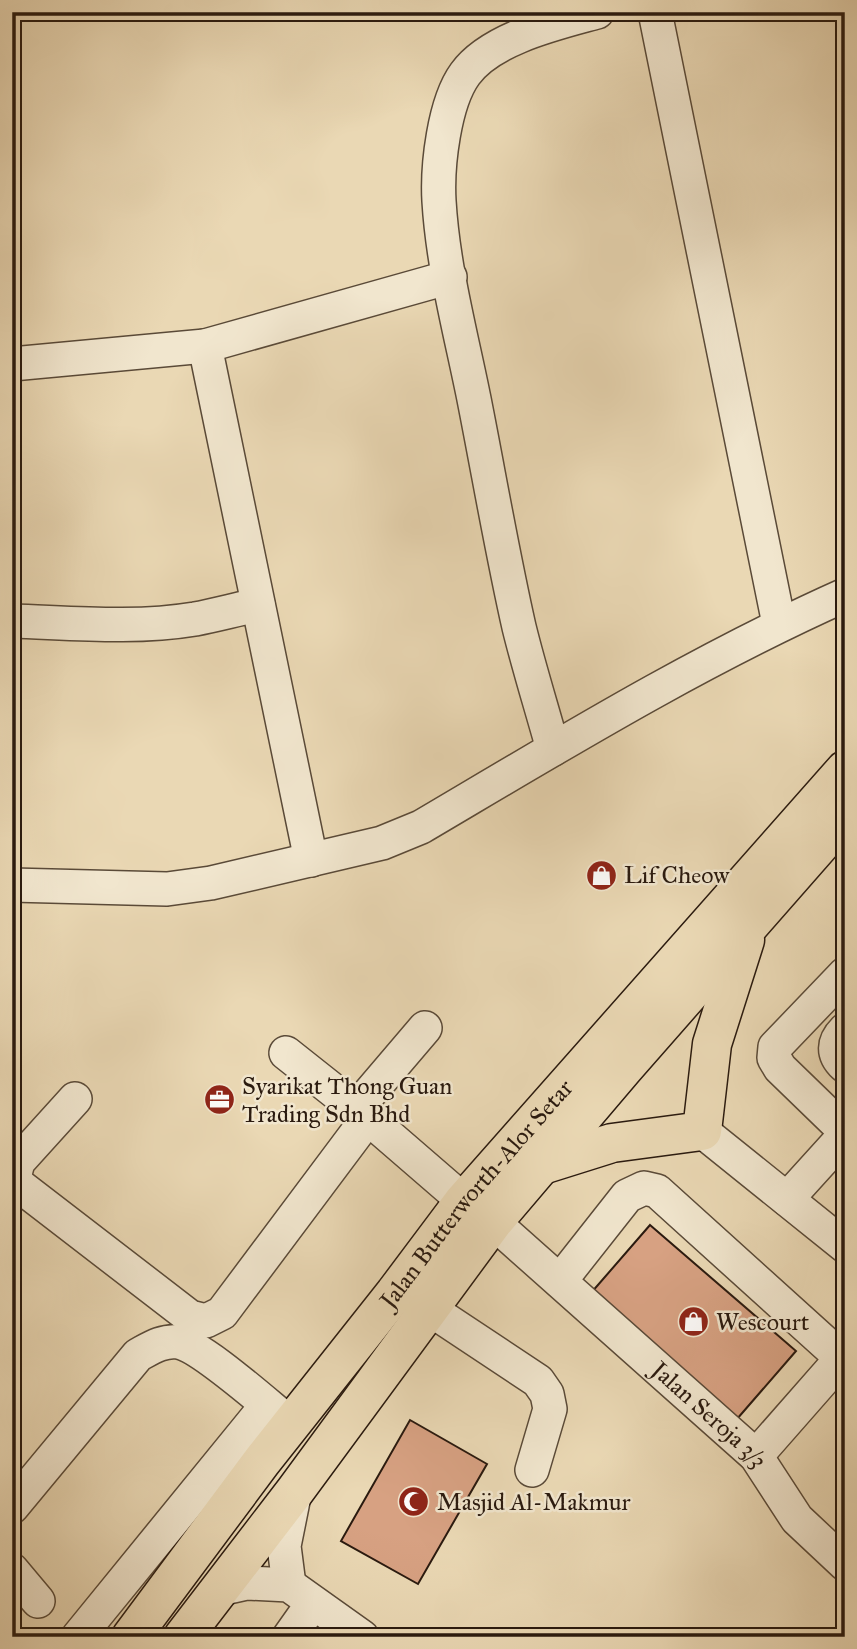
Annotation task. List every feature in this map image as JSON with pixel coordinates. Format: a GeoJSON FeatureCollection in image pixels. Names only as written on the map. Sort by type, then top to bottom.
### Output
{"type":"FeatureCollection","features":[{"type":"Feature","properties":{"kind":"main road","name":"Jalan Butterworth-Alor Setar"},"geometry":{"type":"LineString","coordinates":[[131,1637],[253,1472],[279,1415],[395,1293],[479,1212],[845,770]]}},
{"type":"Feature","properties":{"kind":"main road","name":"Jalan Butterworth-Alor Setar"},"geometry":{"type":"LineString","coordinates":[[183,1637],[295,1491],[428,1308],[479,1212],[542,1165],[845,816]]}},
{"type":"Feature","properties":{"kind":"main road"},"geometry":{"type":"LineString","coordinates":[[542,1165],[612,1143],[702,1131],[712,1044],[751,923]]}},
{"type":"Feature","properties":{"kind":"street"},"geometry":{"type":"LineString","coordinates":[[553,749],[519,627],[445,258],[439,186],[442,146],[458,86],[476,62],[535,29],[597,12]]}},
{"type":"Feature","properties":{"kind":"street"},"geometry":{"type":"LineString","coordinates":[[655,12],[779,624]]}},
{"type":"Feature","properties":{"kind":"street"},"geometry":{"type":"LineString","coordinates":[[12,364],[205,346],[450,277]]}},
{"type":"Feature","properties":{"kind":"street"},"geometry":{"type":"LineString","coordinates":[[205,346],[311,860]]}},
{"type":"Feature","properties":{"kind":"street"},"geometry":{"type":"LineString","coordinates":[[12,885],[167,889],[211,883],[382,843],[421,827],[652,691],[779,624],[845,595]]}},
{"type":"Feature","properties":{"kind":"street"},"geometry":{"type":"LineString","coordinates":[[12,621],[155,623],[195,619],[258,605]]}},
{"type":"Feature","properties":{"kind":"street"},"geometry":{"type":"LineString","coordinates":[[787,1199],[845,1133],[780,1068],[774,1058],[775,1047],[845,974]]}},
{"type":"Feature","properties":{"kind":"street"},"geometry":{"type":"LineString","coordinates":[[75,1100],[18,1162],[16,1182],[190,1317],[206,1321],[222,1313],[425,1028]]}},
{"type":"Feature","properties":{"kind":"street"},"geometry":{"type":"LineString","coordinates":[[845,1030],[837,1038],[835,1049],[837,1059],[845,1066]]}},
{"type":"Feature","properties":{"kind":"street","name":"Jalan Seroja 3/3"},"geometry":{"type":"LineString","coordinates":[[286,1052],[561,1281],[756,1456],[797,1519],[845,1564]]}},
{"type":"Feature","properties":{"kind":"street"},"geometry":{"type":"LineString","coordinates":[[702,1131],[845,1246]]}},
{"type":"Feature","properties":{"kind":"street"},"geometry":{"type":"LineString","coordinates":[[561,1281],[627,1196],[644,1188],[657,1191],[843,1359],[756,1456]]}},
{"type":"Feature","properties":{"kind":"street"},"geometry":{"type":"LineString","coordinates":[[428,1308],[538,1381],[547,1394],[550,1409],[532,1470]]}},
{"type":"Feature","properties":{"kind":"street"},"geometry":{"type":"LineString","coordinates":[[12,1507],[138,1355],[158,1344],[178,1342],[200,1352],[279,1415],[78,1637]]}},
{"type":"Feature","properties":{"kind":"street"},"geometry":{"type":"LineString","coordinates":[[289,1637],[301,1594],[284,1546],[295,1491]]}},
{"type":"Feature","properties":{"kind":"street"},"geometry":{"type":"LineString","coordinates":[[12,1570],[38,1601]]}},
{"type":"Feature","properties":{"kind":"street"},"geometry":{"type":"LineString","coordinates":[[220,1588],[247,1583],[301,1594],[362,1637]]}},
{"type":"Feature","properties":{"kind":"building","name":"Wescourt"},"geometry":{"type":"Polygon","coordinates":[[[650,1225],[796,1351],[737,1419],[591,1293],[650,1225]]]}},
{"type":"Feature","properties":{"kind":"building","name":"Masjid Al-Makmur"},"geometry":{"type":"Polygon","coordinates":[[[410,1420],[487,1464],[418,1584],[341,1541],[410,1420]]]}},
{"type":"Feature","properties":{"kind":"place","name":"Lif Cheow"},"geometry":{"type":"Point","coordinates":[601,875]}},
{"type":"Feature","properties":{"kind":"place","name":"Syarikat Thong Guan Trading Sdn Bhd"},"geometry":{"type":"Point","coordinates":[219,1100]}},
{"type":"Feature","properties":{"kind":"place","name":"Wescourt"},"geometry":{"type":"Point","coordinates":[693,1322]}},
{"type":"Feature","properties":{"kind":"place","name":"Masjid Al-Makmur"},"geometry":{"type":"Point","coordinates":[414,1502]}}]}
